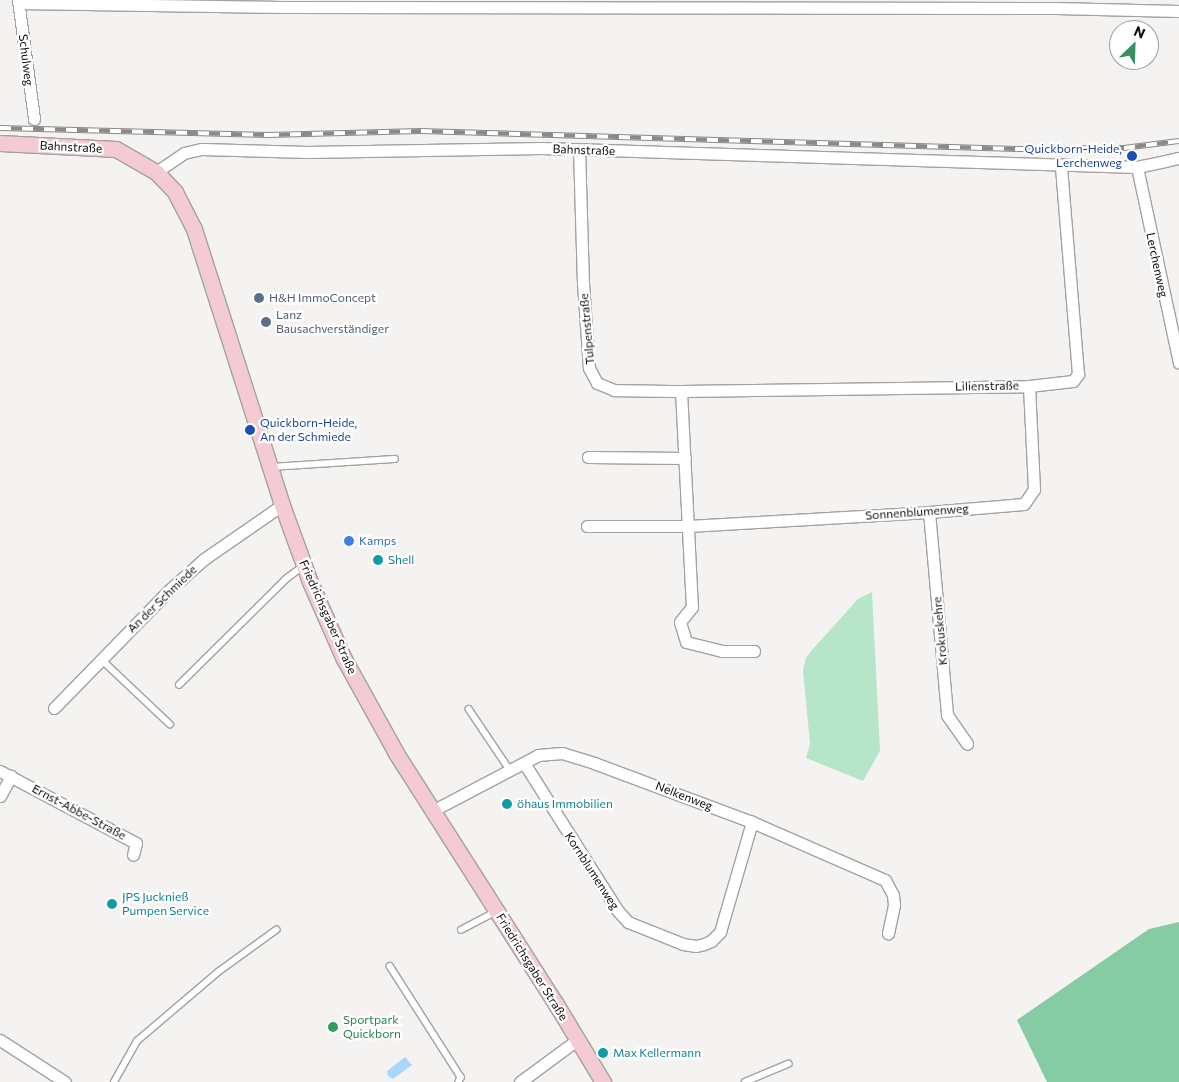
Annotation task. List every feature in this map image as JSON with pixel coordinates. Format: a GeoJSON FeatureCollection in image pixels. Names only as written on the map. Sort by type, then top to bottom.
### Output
{"type":"FeatureCollection","features":[{"type":"Feature","properties":{"kind":"main road","name":"Bahnstraße"},"geometry":{"type":"LineString","coordinates":[[0,143],[116,149],[156,172]]}},
{"type":"Feature","properties":{"kind":"main road","name":"Friedrichsgaber Straße"},"geometry":{"type":"LineString","coordinates":[[156,172],[175,192],[194,229],[282,505],[304,565],[344,660],[396,753],[603,1082]]}},
{"type":"Feature","properties":{"kind":"street"},"geometry":{"type":"LineString","coordinates":[[18,2],[1041,4],[1179,11]]}},
{"type":"Feature","properties":{"kind":"street","name":"Schulweg"},"geometry":{"type":"LineString","coordinates":[[18,2],[34,119]]}},
{"type":"Feature","properties":{"kind":"street","name":"Bahnstraße"},"geometry":{"type":"LineString","coordinates":[[156,172],[184,153],[202,150],[307,152],[580,150],[1137,166],[1179,158]]}},
{"type":"Feature","properties":{"kind":"street","name":"Tulpenstraße"},"geometry":{"type":"LineString","coordinates":[[580,150],[583,283],[589,368],[597,383],[614,390],[681,390]]}},
{"type":"Feature","properties":{"kind":"street","name":"Lilienstraße"},"geometry":{"type":"LineString","coordinates":[[681,390],[1029,386],[1062,384],[1074,381],[1078,374],[1061,165]]}},
{"type":"Feature","properties":{"kind":"street","name":"Lerchenweg"},"geometry":{"type":"LineString","coordinates":[[1137,166],[1179,363]]}},
{"type":"Feature","properties":{"kind":"street","name":"Sonnenblumenweg"},"geometry":{"type":"LineString","coordinates":[[688,526],[928,512],[1024,504],[1034,489],[1029,386]]}},
{"type":"Feature","properties":{"kind":"street"},"geometry":{"type":"LineString","coordinates":[[681,390],[692,606],[680,622],[686,642],[722,651],[754,651]]}},
{"type":"Feature","properties":{"kind":"street"},"geometry":{"type":"LineString","coordinates":[[588,458],[685,458]]}},
{"type":"Feature","properties":{"kind":"street","name":"An der Schmiede"},"geometry":{"type":"LineString","coordinates":[[54,708],[168,590],[204,559],[282,505]]}},
{"type":"Feature","properties":{"kind":"street","name":"Krokuskehre"},"geometry":{"type":"LineString","coordinates":[[928,512],[948,715],[967,744]]}},
{"type":"Feature","properties":{"kind":"street"},"geometry":{"type":"LineString","coordinates":[[587,526],[688,526]]}},
{"type":"Feature","properties":{"kind":"street","name":"Nelkenweg"},"geometry":{"type":"LineString","coordinates":[[432,811],[538,755],[562,753],[594,763],[752,822],[885,880],[893,895],[894,906],[888,933]]}},
{"type":"Feature","properties":{"kind":"street","name":"Kornblumenweg"},"geometry":{"type":"LineString","coordinates":[[524,763],[618,911],[628,922],[683,944],[696,946],[704,944],[711,941],[720,932],[752,822]]}},
{"type":"Feature","properties":{"kind":"street","name":"Ernst-Abbe-Straße"},"geometry":{"type":"LineString","coordinates":[[0,771],[136,843],[133,855]]}},
{"type":"Feature","properties":{"kind":"street"},"geometry":{"type":"LineString","coordinates":[[0,796],[11,776]]}},
{"type":"Feature","properties":{"kind":"street"},"geometry":{"type":"LineString","coordinates":[[0,1040],[58,1080]]}},
{"type":"Feature","properties":{"kind":"street"},"geometry":{"type":"LineString","coordinates":[[520,1082],[577,1040]]}},
{"type":"Feature","properties":{"kind":"lane"},"geometry":{"type":"LineString","coordinates":[[270,467],[395,459]]}},
{"type":"Feature","properties":{"kind":"lane"},"geometry":{"type":"LineString","coordinates":[[179,685],[287,578],[304,565]]}},
{"type":"Feature","properties":{"kind":"lane"},"geometry":{"type":"LineString","coordinates":[[102,659],[170,724]]}},
{"type":"Feature","properties":{"kind":"lane"},"geometry":{"type":"LineString","coordinates":[[469,709],[511,770]]}},
{"type":"Feature","properties":{"kind":"lane"},"geometry":{"type":"LineString","coordinates":[[461,930],[497,911]]}},
{"type":"Feature","properties":{"kind":"lane"},"geometry":{"type":"LineString","coordinates":[[114,1082],[137,1041],[218,972],[276,930]]}},
{"type":"Feature","properties":{"kind":"lane"},"geometry":{"type":"LineString","coordinates":[[390,966],[461,1077],[459,1082]]}},
{"type":"Feature","properties":{"kind":"lane"},"geometry":{"type":"LineString","coordinates":[[745,1082],[788,1064]]}},
{"type":"Feature","properties":{"kind":"green space"},"geometry":{"type":"Polygon","coordinates":[[[872,592],[880,751],[863,781],[806,758],[810,744],[803,670],[806,658],[812,650],[858,599],[872,592]]]}},
{"type":"Feature","properties":{"kind":"green space"},"geometry":{"type":"Polygon","coordinates":[[[1179,922],[1179,1082],[1047,1082],[1017,1020],[1149,929],[1179,922]]]}},
{"type":"Feature","properties":{"kind":"water"},"geometry":{"type":"Polygon","coordinates":[[[405,1057],[412,1065],[393,1079],[388,1076],[387,1071],[405,1057]]]}},
{"type":"Feature","properties":{"kind":"railway"},"geometry":{"type":"LineString","coordinates":[[0,128],[268,135],[421,131],[1017,149],[1124,148],[1179,141]]}},
{"type":"Feature","properties":{"kind":"place","name":"Quickborn-Heide, Lerchenweg"},"geometry":{"type":"Point","coordinates":[1132,156]}},
{"type":"Feature","properties":{"kind":"place","name":"H&H ImmoConcept"},"geometry":{"type":"Point","coordinates":[259,298]}},
{"type":"Feature","properties":{"kind":"place","name":"Lanz Bausachverständiger"},"geometry":{"type":"Point","coordinates":[266,322]}},
{"type":"Feature","properties":{"kind":"place","name":"Quickborn-Heide, An der Schmiede"},"geometry":{"type":"Point","coordinates":[250,430]}},
{"type":"Feature","properties":{"kind":"place","name":"Kamps"},"geometry":{"type":"Point","coordinates":[349,541]}},
{"type":"Feature","properties":{"kind":"place","name":"Shell"},"geometry":{"type":"Point","coordinates":[378,560]}},
{"type":"Feature","properties":{"kind":"place","name":"öhaus Immobilien"},"geometry":{"type":"Point","coordinates":[507,804]}},
{"type":"Feature","properties":{"kind":"place","name":"JPS Jucknieß Pumpen Service"},"geometry":{"type":"Point","coordinates":[112,904]}},
{"type":"Feature","properties":{"kind":"place","name":"Sportpark Quickborn"},"geometry":{"type":"Point","coordinates":[333,1027]}},
{"type":"Feature","properties":{"kind":"place","name":"Max Kellermann"},"geometry":{"type":"Point","coordinates":[603,1053]}}]}
